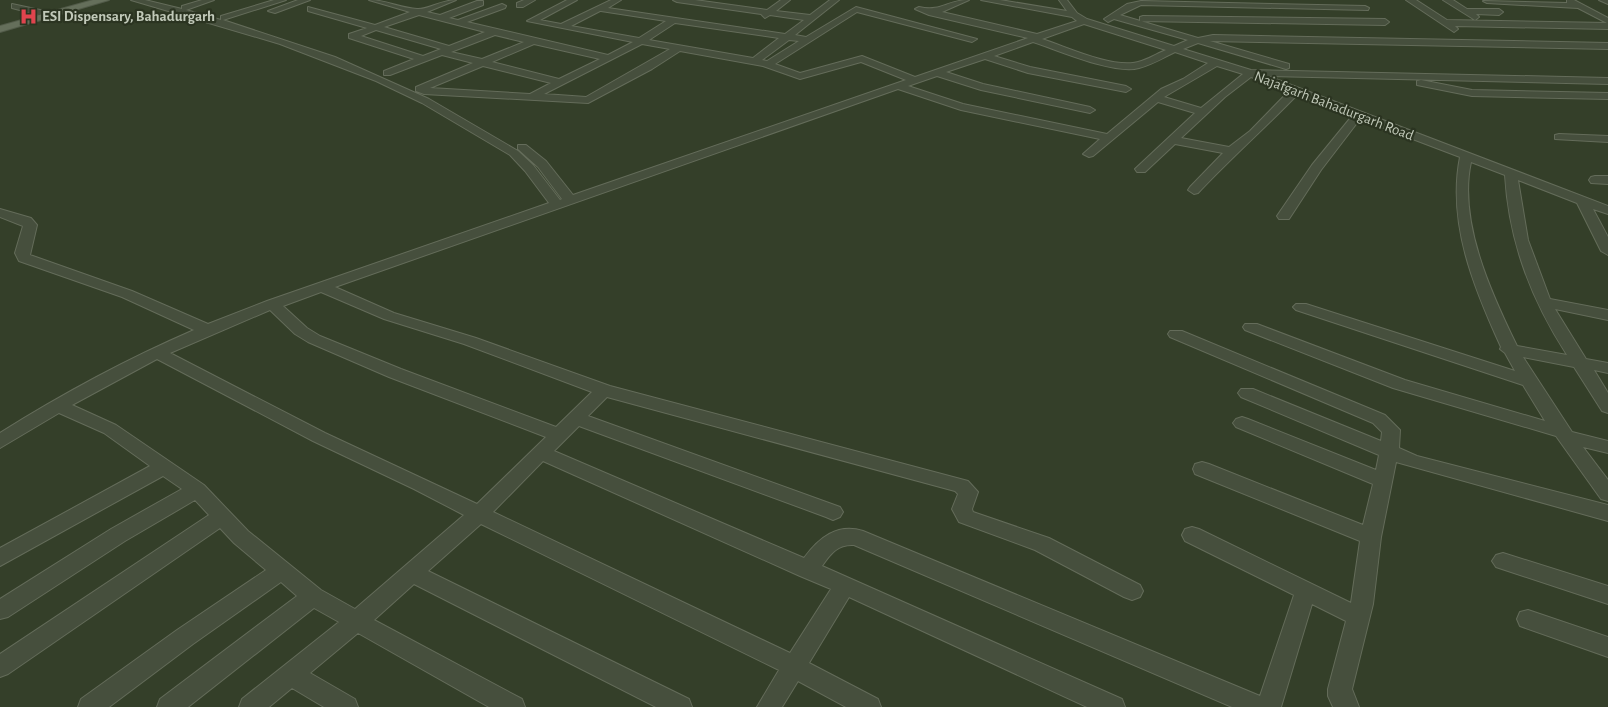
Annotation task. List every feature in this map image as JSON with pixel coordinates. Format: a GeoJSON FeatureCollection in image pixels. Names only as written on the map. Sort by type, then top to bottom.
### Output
{"type":"FeatureCollection","features":[{"type":"Feature","properties":{"kind":"main road"},"geometry":{"type":"LineString","coordinates":[[0,29],[104,0]]}},
{"type":"Feature","properties":{"kind":"street"},"geometry":{"type":"LineString","coordinates":[[135,0],[214,20],[318,53],[376,76],[514,153],[529,168],[557,205]]}},
{"type":"Feature","properties":{"kind":"street"},"geometry":{"type":"LineString","coordinates":[[155,0],[211,14],[327,50],[386,73],[422,90],[526,149],[542,164],[570,200]]}},
{"type":"Feature","properties":{"kind":"street"},"geometry":{"type":"LineString","coordinates":[[166,3],[177,0]]}},
{"type":"Feature","properties":{"kind":"street"},"geometry":{"type":"LineString","coordinates":[[185,8],[210,0]]}},
{"type":"Feature","properties":{"kind":"street"},"geometry":{"type":"LineString","coordinates":[[211,14],[256,0]]}},
{"type":"Feature","properties":{"kind":"street"},"geometry":{"type":"LineString","coordinates":[[224,18],[282,0]]}},
{"type":"Feature","properties":{"kind":"street"},"geometry":{"type":"LineString","coordinates":[[259,15],[306,0]]}},
{"type":"Feature","properties":{"kind":"street"},"geometry":{"type":"LineString","coordinates":[[373,0],[389,4],[417,2]]}},
{"type":"Feature","properties":{"kind":"street"},"geometry":{"type":"LineString","coordinates":[[423,59],[352,37],[452,0]]}},
{"type":"Feature","properties":{"kind":"street"},"geometry":{"type":"LineString","coordinates":[[520,5],[531,0]]}},
{"type":"Feature","properties":{"kind":"street"},"geometry":{"type":"LineString","coordinates":[[573,0],[531,20],[768,64],[769,67],[800,76],[862,59],[915,80]]}},
{"type":"Feature","properties":{"kind":"street"},"geometry":{"type":"LineString","coordinates":[[408,93],[422,90],[532,41],[617,0]]}},
{"type":"Feature","properties":{"kind":"street"},"geometry":{"type":"LineString","coordinates":[[718,5],[726,0]]}},
{"type":"Feature","properties":{"kind":"street"},"geometry":{"type":"LineString","coordinates":[[745,29],[786,0]]}},
{"type":"Feature","properties":{"kind":"street"},"geometry":{"type":"LineString","coordinates":[[754,62],[835,0]]}},
{"type":"Feature","properties":{"kind":"street"},"geometry":{"type":"LineString","coordinates":[[934,0],[920,9],[1007,30],[1114,64],[1130,67],[1195,40],[1213,38],[1608,46]]}},
{"type":"Feature","properties":{"kind":"street"},"geometry":{"type":"LineString","coordinates":[[932,13],[966,0]]}},
{"type":"Feature","properties":{"kind":"street"},"geometry":{"type":"LineString","coordinates":[[1063,0],[1084,20]]}},
{"type":"Feature","properties":{"kind":"street"},"geometry":{"type":"LineString","coordinates":[[1355,0],[1412,42]]}},
{"type":"Feature","properties":{"kind":"street"},"geometry":{"type":"LineString","coordinates":[[1410,0],[1474,43]]}},
{"type":"Feature","properties":{"kind":"street"},"geometry":{"type":"LineString","coordinates":[[1447,0],[1485,23]]}},
{"type":"Feature","properties":{"kind":"street"},"geometry":{"type":"LineString","coordinates":[[1568,0],[1608,21]]}},
{"type":"Feature","properties":{"kind":"street"},"geometry":{"type":"LineString","coordinates":[[1603,0],[1608,2]]}},
{"type":"Feature","properties":{"kind":"street"},"geometry":{"type":"LineString","coordinates":[[1466,11],[1505,12],[1486,1]]}},
{"type":"Feature","properties":{"kind":"street"},"geometry":{"type":"LineString","coordinates":[[1486,1],[1579,6]]}},
{"type":"Feature","properties":{"kind":"street","name":"Najafgarh Bahadurgarh Road"},"geometry":{"type":"LineString","coordinates":[[986,2],[1084,20],[1222,63],[1608,210]]}},
{"type":"Feature","properties":{"kind":"street"},"geometry":{"type":"LineString","coordinates":[[1119,18],[1135,4],[1161,2],[1365,8]]}},
{"type":"Feature","properties":{"kind":"street"},"geometry":{"type":"LineString","coordinates":[[440,18],[480,3]]}},
{"type":"Feature","properties":{"kind":"street"},"geometry":{"type":"LineString","coordinates":[[650,16],[672,3],[718,5],[810,18]]}},
{"type":"Feature","properties":{"kind":"street"},"geometry":{"type":"LineString","coordinates":[[402,4],[419,12],[458,23],[608,58]]}},
{"type":"Feature","properties":{"kind":"street"},"geometry":{"type":"LineString","coordinates":[[15,6],[51,15]]}},
{"type":"Feature","properties":{"kind":"street"},"geometry":{"type":"LineString","coordinates":[[458,23],[502,6]]}},
{"type":"Feature","properties":{"kind":"street"},"geometry":{"type":"LineString","coordinates":[[977,23],[1014,6]]}},
{"type":"Feature","properties":{"kind":"street"},"geometry":{"type":"LineString","coordinates":[[311,9],[446,50],[482,63],[560,82]]}},
{"type":"Feature","properties":{"kind":"street"},"geometry":{"type":"LineString","coordinates":[[601,9],[745,29],[808,40]]}},
{"type":"Feature","properties":{"kind":"street"},"geometry":{"type":"LineString","coordinates":[[768,64],[856,9],[972,38]]}},
{"type":"Feature","properties":{"kind":"street"},"geometry":{"type":"LineString","coordinates":[[957,18],[974,10]]}},
{"type":"Feature","properties":{"kind":"street"},"geometry":{"type":"LineString","coordinates":[[1028,19],[1048,12]]}},
{"type":"Feature","properties":{"kind":"street"},"geometry":{"type":"LineString","coordinates":[[1532,13],[1596,14]]}},
{"type":"Feature","properties":{"kind":"street"},"geometry":{"type":"LineString","coordinates":[[583,17],[602,20]]}},
{"type":"Feature","properties":{"kind":"street"},"geometry":{"type":"LineString","coordinates":[[1119,18],[1286,66],[1608,72]]}},
{"type":"Feature","properties":{"kind":"street"},"geometry":{"type":"LineString","coordinates":[[0,442],[56,405],[156,352],[206,329],[272,304],[986,56],[1084,20],[1119,18],[1385,22]]}},
{"type":"Feature","properties":{"kind":"street"},"geometry":{"type":"LineString","coordinates":[[533,96],[642,40],[656,27],[675,19]]}},
{"type":"Feature","properties":{"kind":"street"},"geometry":{"type":"LineString","coordinates":[[1445,22],[1608,26]]}},
{"type":"Feature","properties":{"kind":"street"},"geometry":{"type":"LineString","coordinates":[[1007,30],[1019,24]]}},
{"type":"Feature","properties":{"kind":"street"},"geometry":{"type":"LineString","coordinates":[[386,73],[494,32]]}},
{"type":"Feature","properties":{"kind":"street"},"geometry":{"type":"LineString","coordinates":[[422,90],[580,100],[593,98],[650,67],[678,48]]}},
{"type":"Feature","properties":{"kind":"street"},"geometry":{"type":"LineString","coordinates":[[986,56],[1028,70],[1126,89]]}},
{"type":"Feature","properties":{"kind":"street"},"geometry":{"type":"LineString","coordinates":[[1088,154],[1106,137],[1156,98],[1222,63],[1320,77]]}},
{"type":"Feature","properties":{"kind":"street"},"geometry":{"type":"LineString","coordinates":[[939,72],[980,87],[1090,110]]}},
{"type":"Feature","properties":{"kind":"street"},"geometry":{"type":"LineString","coordinates":[[1141,168],[1202,112],[1250,73],[1412,81],[1608,85]]}},
{"type":"Feature","properties":{"kind":"street"},"geometry":{"type":"LineString","coordinates":[[1312,98],[1307,88],[1320,77]]}},
{"type":"Feature","properties":{"kind":"street"},"geometry":{"type":"LineString","coordinates":[[1264,78],[1320,77],[1608,82]]}},
{"type":"Feature","properties":{"kind":"street"},"geometry":{"type":"LineString","coordinates":[[1412,81],[1466,92],[1608,96]]}},
{"type":"Feature","properties":{"kind":"street"},"geometry":{"type":"LineString","coordinates":[[898,86],[961,108],[1106,137]]}},
{"type":"Feature","properties":{"kind":"street"},"geometry":{"type":"LineString","coordinates":[[1194,190],[1231,151],[1254,132],[1295,91]]}},
{"type":"Feature","properties":{"kind":"street"},"geometry":{"type":"LineString","coordinates":[[1156,98],[1202,112]]}},
{"type":"Feature","properties":{"kind":"street"},"geometry":{"type":"LineString","coordinates":[[1284,216],[1316,168],[1358,115]]}},
{"type":"Feature","properties":{"kind":"street"},"geometry":{"type":"LineString","coordinates":[[1560,137],[1608,139]]}},
{"type":"Feature","properties":{"kind":"street"},"geometry":{"type":"LineString","coordinates":[[1173,140],[1231,151]]}},
{"type":"Feature","properties":{"kind":"street"},"geometry":{"type":"LineString","coordinates":[[1466,157],[1462,178],[1462,207],[1466,227],[1476,267],[1508,349],[1527,381],[1608,494]]}},
{"type":"Feature","properties":{"kind":"street"},"geometry":{"type":"LineString","coordinates":[[1511,174],[1516,217],[1530,267],[1544,304],[1608,407]]}},
{"type":"Feature","properties":{"kind":"street"},"geometry":{"type":"LineString","coordinates":[[1595,180],[1608,180]]}},
{"type":"Feature","properties":{"kind":"street"},"geometry":{"type":"LineString","coordinates":[[1583,201],[1608,251]]}},
{"type":"Feature","properties":{"kind":"street"},"geometry":{"type":"LineString","coordinates":[[0,213],[26,220],[30,225],[22,253],[24,258],[127,294],[206,329]]}},
{"type":"Feature","properties":{"kind":"street"},"geometry":{"type":"LineString","coordinates":[[322,287],[389,316],[478,344],[604,390],[961,486],[968,492],[962,509],[962,514],[966,517],[1042,544],[1132,592]]}},
{"type":"Feature","properties":{"kind":"street"},"geometry":{"type":"LineString","coordinates":[[272,304],[301,331],[314,339],[395,373],[559,435]]}},
{"type":"Feature","properties":{"kind":"street"},"geometry":{"type":"LineString","coordinates":[[1544,304],[1604,314],[1608,329]]}},
{"type":"Feature","properties":{"kind":"street"},"geometry":{"type":"LineString","coordinates":[[1301,307],[1527,381]]}},
{"type":"Feature","properties":{"kind":"street"},"geometry":{"type":"LineString","coordinates":[[1251,327],[1399,384],[1608,447]]}},
{"type":"Feature","properties":{"kind":"street"},"geometry":{"type":"LineString","coordinates":[[1176,334],[1379,419],[1389,427],[1392,433],[1371,537],[1359,617],[1340,689],[1340,696],[1347,707]]}},
{"type":"Feature","properties":{"kind":"street"},"geometry":{"type":"LineString","coordinates":[[1508,349],[1608,368]]}},
{"type":"Feature","properties":{"kind":"street"},"geometry":{"type":"LineString","coordinates":[[156,352],[311,433],[421,484],[478,515],[760,648],[869,707]]}},
{"type":"Feature","properties":{"kind":"street"},"geometry":{"type":"LineString","coordinates":[[251,707],[357,621],[478,515],[604,390]]}},
{"type":"Feature","properties":{"kind":"street"},"geometry":{"type":"LineString","coordinates":[[1247,393],[1389,453],[1428,466],[1608,513]]}},
{"type":"Feature","properties":{"kind":"street"},"geometry":{"type":"LineString","coordinates":[[56,405],[110,429],[197,490],[241,537],[280,571],[313,596],[435,666],[513,707]]}},
{"type":"Feature","properties":{"kind":"street"},"geometry":{"type":"LineString","coordinates":[[577,418],[621,436],[833,512]]}},
{"type":"Feature","properties":{"kind":"street"},"geometry":{"type":"LineString","coordinates":[[1242,423],[1382,480]]}},
{"type":"Feature","properties":{"kind":"street"},"geometry":{"type":"LineString","coordinates":[[541,452],[844,585],[1113,707]]}},
{"type":"Feature","properties":{"kind":"street"},"geometry":{"type":"LineString","coordinates":[[0,558],[164,467]]}},
{"type":"Feature","properties":{"kind":"street"},"geometry":{"type":"LineString","coordinates":[[1202,469],[1371,537]]}},
{"type":"Feature","properties":{"kind":"street"},"geometry":{"type":"LineString","coordinates":[[0,610],[118,535],[197,490]]}},
{"type":"Feature","properties":{"kind":"street"},"geometry":{"type":"LineString","coordinates":[[0,667],[132,580],[222,516]]}},
{"type":"Feature","properties":{"kind":"street"},"geometry":{"type":"LineString","coordinates":[[1192,535],[1359,617]]}},
{"type":"Feature","properties":{"kind":"street"},"geometry":{"type":"LineString","coordinates":[[808,570],[829,541],[843,536],[856,538],[1259,707]]}},
{"type":"Feature","properties":{"kind":"street"},"geometry":{"type":"LineString","coordinates":[[1503,561],[1608,595]]}},
{"type":"Feature","properties":{"kind":"street"},"geometry":{"type":"LineString","coordinates":[[90,707],[185,637],[280,571]]}},
{"type":"Feature","properties":{"kind":"street"},"geometry":{"type":"LineString","coordinates":[[412,573],[680,707]]}},
{"type":"Feature","properties":{"kind":"street"},"geometry":{"type":"LineString","coordinates":[[769,707],[844,585]]}},
{"type":"Feature","properties":{"kind":"street"},"geometry":{"type":"LineString","coordinates":[[1269,707],[1306,590]]}},
{"type":"Feature","properties":{"kind":"street"},"geometry":{"type":"LineString","coordinates":[[169,707],[313,596]]}},
{"type":"Feature","properties":{"kind":"street"},"geometry":{"type":"LineString","coordinates":[[1528,619],[1608,647]]}},
{"type":"Feature","properties":{"kind":"street"},"geometry":{"type":"LineString","coordinates":[[292,675],[346,707]]}},
{"type":"Feature","properties":{"kind":"place","name":"ESI Dispensary, Bahadurgarh"},"geometry":{"type":"Point","coordinates":[28,16]}}]}
